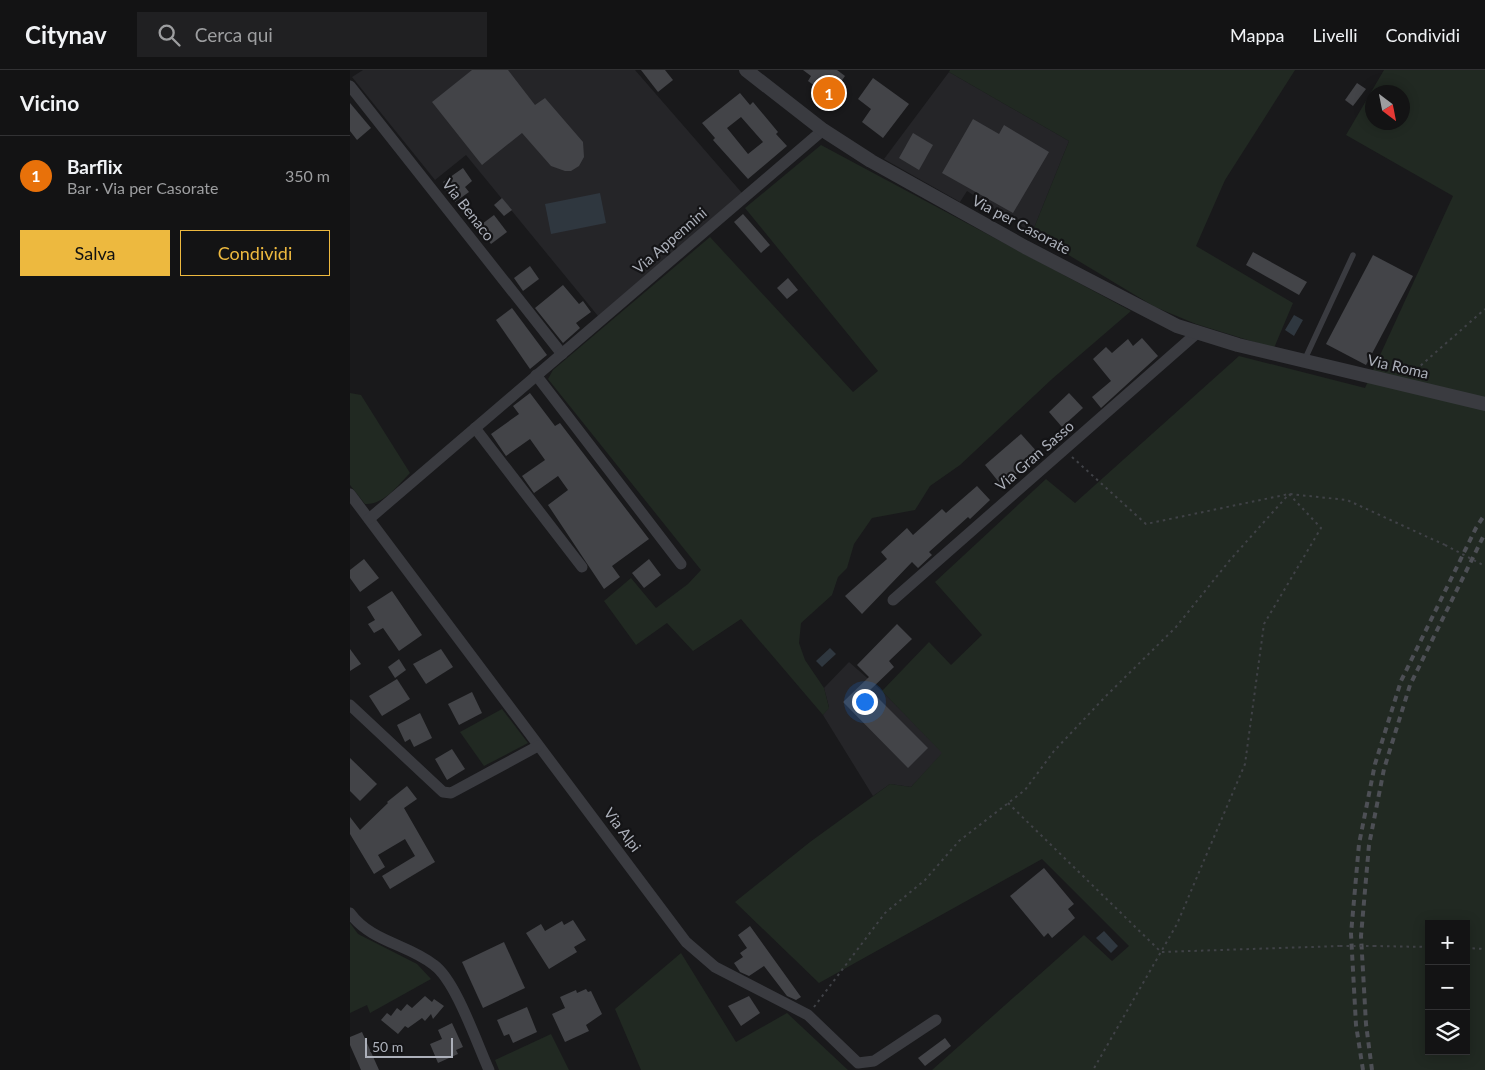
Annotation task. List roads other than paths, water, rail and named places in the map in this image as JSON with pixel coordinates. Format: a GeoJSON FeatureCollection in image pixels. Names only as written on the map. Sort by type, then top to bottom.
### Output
{"type":"FeatureCollection","features":[{"type":"Feature","properties":{"kind":"street","name":"Via per Casorate"},"geometry":{"type":"LineString","coordinates":[[746,70],[823,130],[871,161],[1025,246],[1177,326],[1196,333],[1304,361]]}},
{"type":"Feature","properties":{"kind":"street","name":"Via Benaco"},"geometry":{"type":"LineString","coordinates":[[350,86],[562,354]]}},
{"type":"Feature","properties":{"kind":"street","name":"Via Appennini"},"geometry":{"type":"LineString","coordinates":[[369,519],[823,130]]}},
{"type":"Feature","properties":{"kind":"street","name":"Via Gran Sasso"},"geometry":{"type":"LineString","coordinates":[[893,600],[1196,333]]}},
{"type":"Feature","properties":{"kind":"street","name":"Via Roma"},"geometry":{"type":"LineString","coordinates":[[1304,361],[1485,404]]}},
{"type":"Feature","properties":{"kind":"street"},"geometry":{"type":"LineString","coordinates":[[536,375],[681,564]]}},
{"type":"Feature","properties":{"kind":"street"},"geometry":{"type":"LineString","coordinates":[[475,428],[582,567]]}},
{"type":"Feature","properties":{"kind":"street","name":"Via Alpi"},"geometry":{"type":"LineString","coordinates":[[350,494],[686,942],[715,967],[808,1015],[858,1063],[865,1064],[874,1061],[936,1020]]}},
{"type":"Feature","properties":{"kind":"street"},"geometry":{"type":"LineString","coordinates":[[350,705],[443,792],[451,793],[538,746]]}},
{"type":"Feature","properties":{"kind":"street"},"geometry":{"type":"LineString","coordinates":[[350,913],[361,927],[430,962],[440,970],[455,994],[489,1070]]}},
{"type":"Feature","properties":{"kind":"lane"},"geometry":{"type":"LineString","coordinates":[[1304,361],[1354,255]]}},
{"type":"Feature","properties":{"kind":"railway"},"geometry":{"type":"LineString","coordinates":[[1363,1070],[1356,1025],[1351,934],[1359,844],[1375,764],[1401,681],[1476,528],[1485,514]]}},
{"type":"Feature","properties":{"kind":"railway"},"geometry":{"type":"LineString","coordinates":[[1372,1070],[1366,1024],[1361,936],[1369,845],[1384,769],[1410,685],[1485,533]]}},
{"type":"Feature","properties":{"kind":"place","name":"Barflix"},"geometry":{"type":"Point","coordinates":[829,93]}}]}
